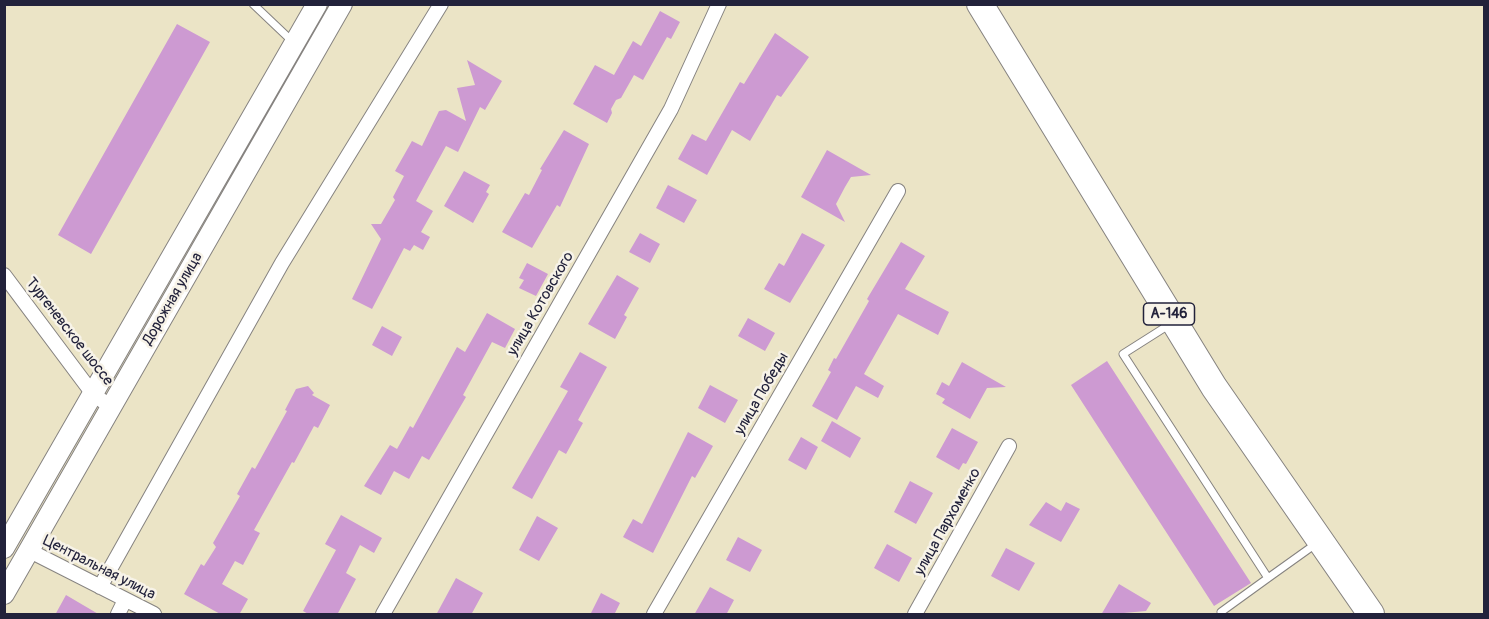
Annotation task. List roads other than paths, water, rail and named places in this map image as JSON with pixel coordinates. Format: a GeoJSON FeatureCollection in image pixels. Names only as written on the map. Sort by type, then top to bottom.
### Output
{"type":"FeatureCollection","features":[{"type":"Feature","properties":{"kind":"highway","name":"А-146"},"geometry":{"type":"LineString","coordinates":[[967,4],[1204,393],[1356,615]]}},
{"type":"Feature","properties":{"kind":"highway","name":"А-146"},"geometry":{"type":"LineString","coordinates":[[980,4],[1214,387],[1371,615]]}},
{"type":"Feature","properties":{"kind":"main road","name":"Дорожная улица"},"geometry":{"type":"LineString","coordinates":[[4,548],[317,4]]}},
{"type":"Feature","properties":{"kind":"main road","name":"Дорожная улица"},"geometry":{"type":"LineString","coordinates":[[4,594],[342,4]]}},
{"type":"Feature","properties":{"kind":"street"},"geometry":{"type":"LineString","coordinates":[[100,587],[282,263],[441,4]]}},
{"type":"Feature","properties":{"kind":"street","name":"улица Котовского"},"geometry":{"type":"LineString","coordinates":[[383,615],[671,110],[719,4]]}},
{"type":"Feature","properties":{"kind":"street","name":"улица Победы"},"geometry":{"type":"LineString","coordinates":[[654,615],[898,190]]}},
{"type":"Feature","properties":{"kind":"street","name":"Тургеневское шоссе"},"geometry":{"type":"LineString","coordinates":[[4,274],[93,394],[111,406]]}},
{"type":"Feature","properties":{"kind":"street","name":"улица Пархоменко"},"geometry":{"type":"LineString","coordinates":[[915,615],[1009,446]]}},
{"type":"Feature","properties":{"kind":"street","name":"Центральная улица"},"geometry":{"type":"LineString","coordinates":[[30,550],[154,615]]}},
{"type":"Feature","properties":{"kind":"street"},"geometry":{"type":"LineString","coordinates":[[118,615],[125,600]]}},
{"type":"Feature","properties":{"kind":"lane"},"geometry":{"type":"LineString","coordinates":[[253,4],[294,44]]}},
{"type":"Feature","properties":{"kind":"lane"},"geometry":{"type":"LineString","coordinates":[[1164,328],[1123,354],[1268,578]]}},
{"type":"Feature","properties":{"kind":"lane"},"geometry":{"type":"LineString","coordinates":[[1221,612],[1310,548]]}}]}
